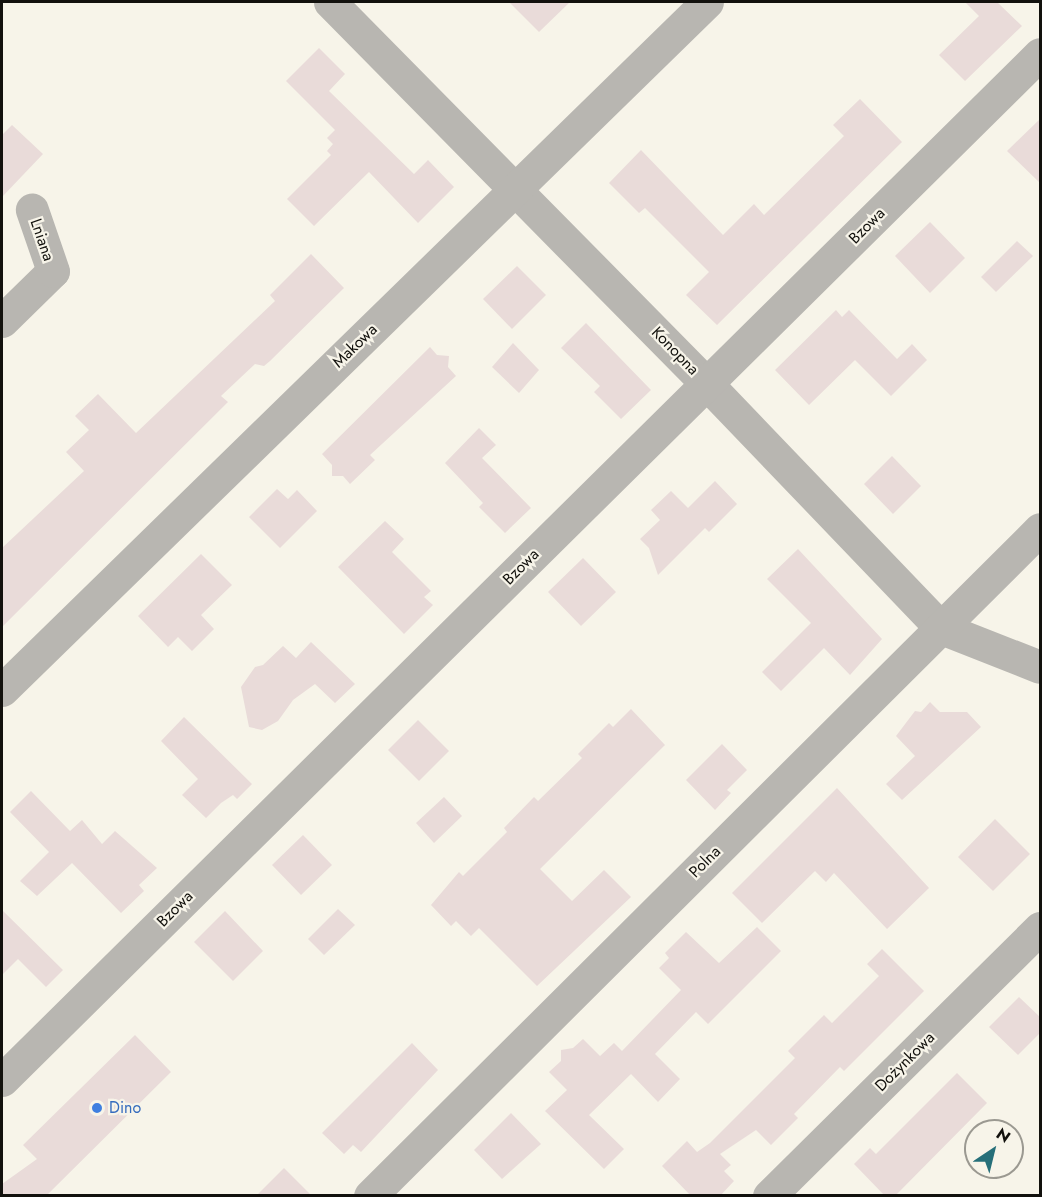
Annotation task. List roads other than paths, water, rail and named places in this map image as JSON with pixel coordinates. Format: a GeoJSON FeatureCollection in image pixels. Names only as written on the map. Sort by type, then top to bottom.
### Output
{"type":"FeatureCollection","features":[{"type":"Feature","properties":{"kind":"street","name":"Konopna"},"geometry":{"type":"LineString","coordinates":[[330,2],[708,384],[941,628],[1041,667]]}},
{"type":"Feature","properties":{"kind":"street","name":"Makowa"},"geometry":{"type":"LineString","coordinates":[[2,690],[707,2]]}},
{"type":"Feature","properties":{"kind":"street","name":"Bzowa"},"geometry":{"type":"LineString","coordinates":[[2,1080],[1041,54]]}},
{"type":"Feature","properties":{"kind":"street","name":"Lniana"},"geometry":{"type":"LineString","coordinates":[[2,321],[53,271],[32,210]]}},
{"type":"Feature","properties":{"kind":"street","name":"Polna"},"geometry":{"type":"LineString","coordinates":[[370,1196],[1041,529]]}},
{"type":"Feature","properties":{"kind":"street","name":"Dożynkowa"},"geometry":{"type":"LineString","coordinates":[[769,1196],[1041,928]]}},
{"type":"Feature","properties":{"kind":"place","name":"Dino"},"geometry":{"type":"Point","coordinates":[97,1108]}}]}
